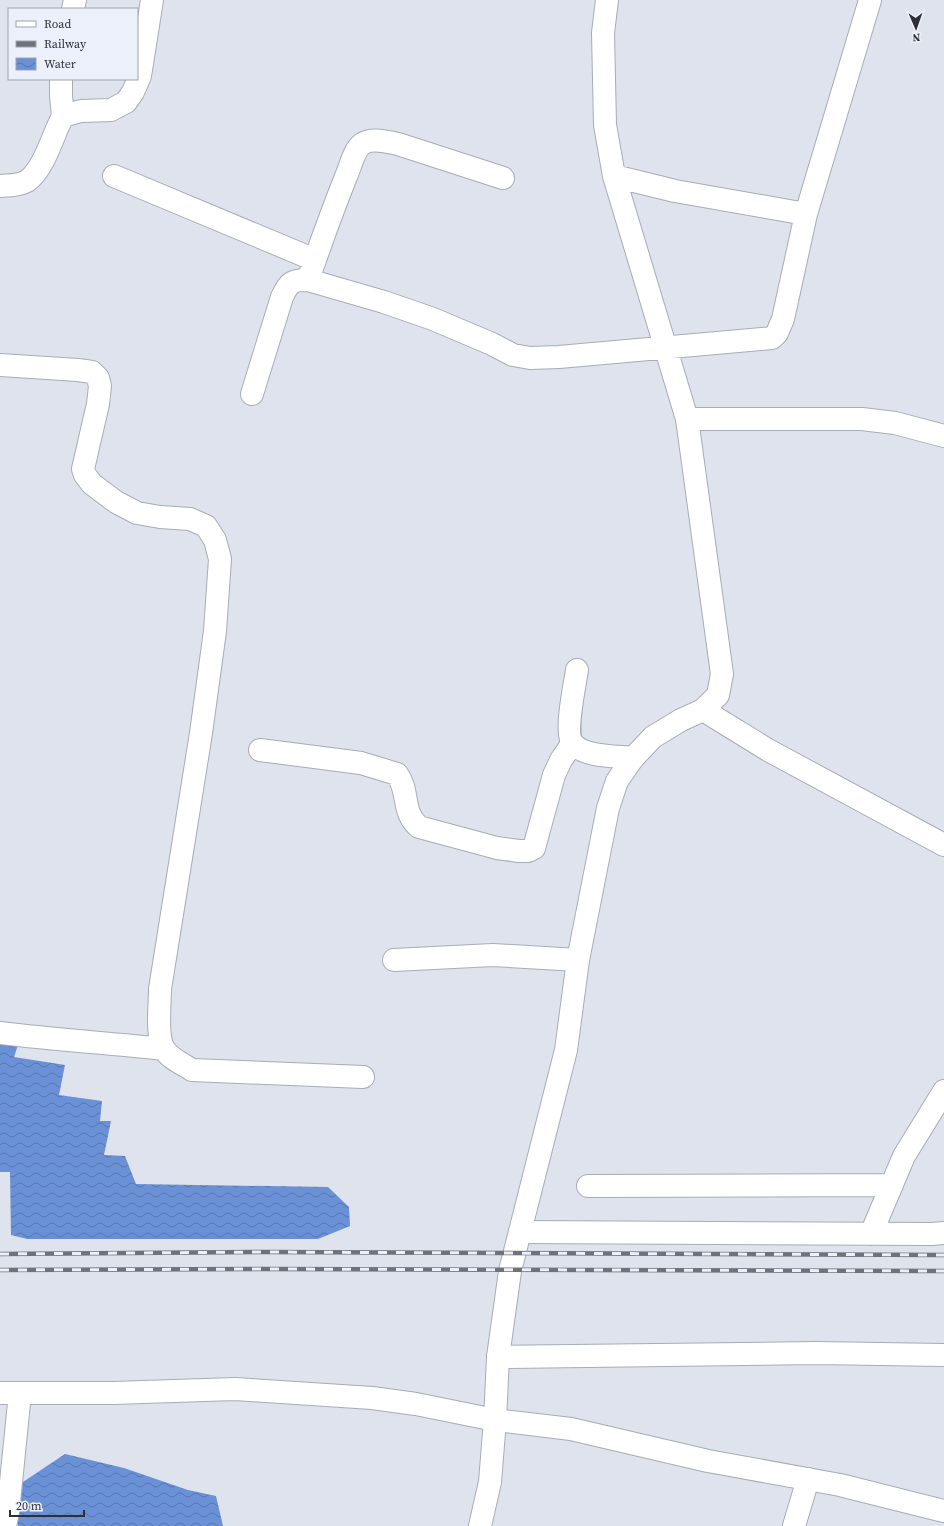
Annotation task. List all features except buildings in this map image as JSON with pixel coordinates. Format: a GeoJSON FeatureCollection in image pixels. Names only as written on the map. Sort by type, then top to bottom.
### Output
{"type":"FeatureCollection","features":[{"type":"Feature","properties":{"kind":"street"},"geometry":{"type":"LineString","coordinates":[[64,116],[81,111],[111,110],[126,102],[133,92],[140,76],[152,0]]}},
{"type":"Feature","properties":{"kind":"street"},"geometry":{"type":"LineString","coordinates":[[480,1526],[490,1482],[498,1357],[510,1270],[566,1050],[578,960],[608,808],[617,781],[633,758],[653,737],[681,720],[702,710],[718,695],[722,674],[687,419],[614,176],[605,125],[603,33],[608,0]]}},
{"type":"Feature","properties":{"kind":"street"},"geometry":{"type":"LineString","coordinates":[[252,394],[282,297],[287,286],[292,282],[299,280],[308,280],[384,302],[433,319],[492,344],[513,355],[530,358],[559,357],[772,338],[776,333],[782,318],[806,214],[870,0]]}},
{"type":"Feature","properties":{"kind":"street"},"geometry":{"type":"LineString","coordinates":[[3,184],[20,184],[27,181],[40,169],[58,126],[64,116],[61,96],[61,80]]}},
{"type":"Feature","properties":{"kind":"street"},"geometry":{"type":"LineString","coordinates":[[308,280],[354,158],[359,148],[363,144],[381,140],[398,144],[504,178]]}},
{"type":"Feature","properties":{"kind":"street"},"geometry":{"type":"LineString","coordinates":[[114,176],[315,260]]}},
{"type":"Feature","properties":{"kind":"street"},"geometry":{"type":"LineString","coordinates":[[614,176],[675,191],[806,214]]}},
{"type":"Feature","properties":{"kind":"street"},"geometry":{"type":"LineString","coordinates":[[0,365],[92,372],[98,378],[99,392],[98,404],[83,469],[85,475],[92,484],[116,502],[137,513],[160,517],[190,519],[206,526],[215,540],[220,559],[215,631],[202,725],[160,989],[159,1031],[164,1049],[174,1059],[192,1070],[363,1077]]}},
{"type":"Feature","properties":{"kind":"street"},"geometry":{"type":"LineString","coordinates":[[687,419],[862,419],[895,423],[944,436]]}},
{"type":"Feature","properties":{"kind":"street"},"geometry":{"type":"LineString","coordinates":[[577,670],[569,722],[569,736],[572,744],[597,755],[633,758]]}},
{"type":"Feature","properties":{"kind":"street"},"geometry":{"type":"LineString","coordinates":[[702,710],[768,750],[944,845]]}},
{"type":"Feature","properties":{"kind":"street"},"geometry":{"type":"LineString","coordinates":[[260,750],[361,763],[397,774],[404,787],[408,814],[413,822],[419,827],[497,848],[519,851],[534,848],[554,775],[561,760],[572,744]]}},
{"type":"Feature","properties":{"kind":"street"},"geometry":{"type":"LineString","coordinates":[[394,960],[494,955],[578,960]]}},
{"type":"Feature","properties":{"kind":"street"},"geometry":{"type":"LineString","coordinates":[[0,1033],[164,1049]]}},
{"type":"Feature","properties":{"kind":"street"},"geometry":{"type":"LineString","coordinates":[[871,1234],[904,1156],[944,1091]]}},
{"type":"Feature","properties":{"kind":"street"},"geometry":{"type":"LineString","coordinates":[[588,1186],[892,1185]]}},
{"type":"Feature","properties":{"kind":"street"},"geometry":{"type":"LineString","coordinates":[[520,1232],[944,1233]]}},
{"type":"Feature","properties":{"kind":"street"},"geometry":{"type":"LineString","coordinates":[[498,1357],[816,1353],[944,1355]]}},
{"type":"Feature","properties":{"kind":"street"},"geometry":{"type":"LineString","coordinates":[[5,1526],[8,1512],[10,1393],[113,1394],[234,1389],[372,1398],[416,1404],[495,1420],[571,1429],[708,1461],[840,1485],[944,1511]]}},
{"type":"Feature","properties":{"kind":"street"},"geometry":{"type":"LineString","coordinates":[[794,1526],[808,1479]]}},
{"type":"Feature","properties":{"kind":"water"},"geometry":{"type":"Polygon","coordinates":[[[0,1042],[18,1045],[14,1057],[65,1065],[59,1095],[102,1101],[100,1121],[111,1121],[104,1155],[125,1156],[136,1184],[328,1187],[349,1207],[350,1226],[318,1239],[27,1239],[11,1235],[10,1172],[0,1172],[0,1042]]]}},
{"type":"Feature","properties":{"kind":"water"},"geometry":{"type":"Polygon","coordinates":[[[65,1454],[124,1468],[188,1490],[216,1496],[223,1526],[18,1526],[14,1488],[65,1454]]]}},
{"type":"Feature","properties":{"kind":"railway"},"geometry":{"type":"LineString","coordinates":[[0,1254],[265,1252],[944,1255]]}},
{"type":"Feature","properties":{"kind":"railway"},"geometry":{"type":"LineString","coordinates":[[0,1270],[267,1269],[944,1271]]}}]}
